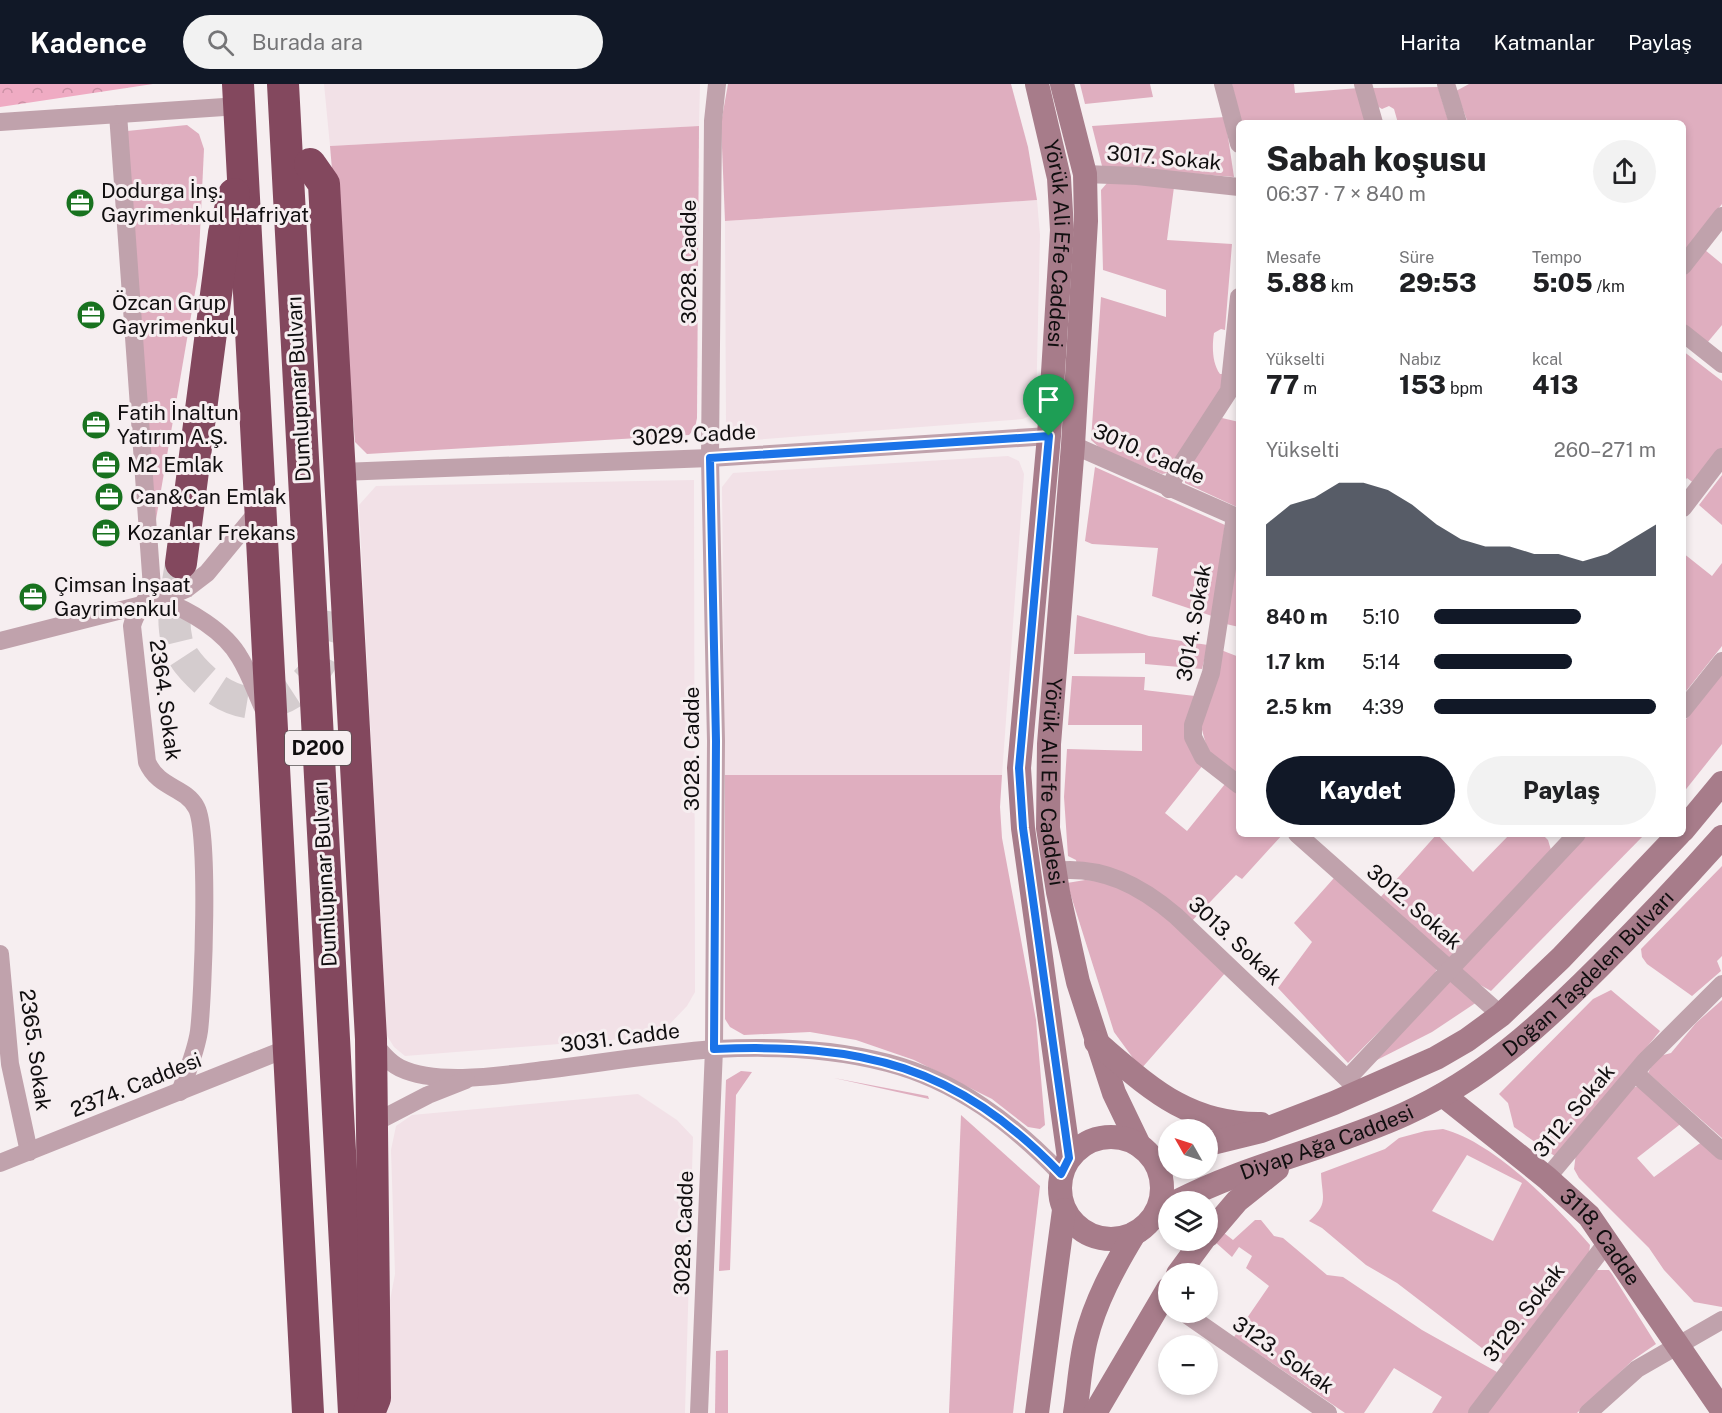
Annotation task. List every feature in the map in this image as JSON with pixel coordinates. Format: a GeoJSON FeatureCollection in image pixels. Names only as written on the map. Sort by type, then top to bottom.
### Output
{"type":"FeatureCollection","features":[{"type":"Feature","properties":{"kind":"highway","name":"Dumlupınar Bulvarı"},"geometry":{"type":"LineString","coordinates":[[283,84],[354,1413]]}},
{"type":"Feature","properties":{"kind":"highway"},"geometry":{"type":"LineString","coordinates":[[300,84],[310,164],[319,381],[336,612]]}},
{"type":"Feature","properties":{"kind":"highway","name":"D200"},"geometry":{"type":"LineString","coordinates":[[238,95],[308,1413]]}},
{"type":"Feature","properties":{"kind":"highway"},"geometry":{"type":"LineString","coordinates":[[181,563],[224,233],[242,161]]}},
{"type":"Feature","properties":{"kind":"highway","name":"Dumlupınar Bulvarı"},"geometry":{"type":"LineString","coordinates":[[310,164],[324,184],[371,1039],[374,1123],[375,1398],[369,1413]]}},
{"type":"Feature","properties":{"kind":"street","name":"3028. Cadde"},"geometry":{"type":"LineString","coordinates":[[699,1413],[714,1049],[716,741],[710,458],[713,121],[717,84]]}},
{"type":"Feature","properties":{"kind":"street","name":"Yörük Ali Efe Caddesi"},"geometry":{"type":"LineString","coordinates":[[1037,84],[1059,178],[1062,230],[1049,436],[1019,768],[1023,828],[1065,1166]]}},
{"type":"Feature","properties":{"kind":"street","name":"Yörük Ali Efe Caddesi"},"geometry":{"type":"LineString","coordinates":[[1062,84],[1084,174],[1086,220],[1073,446],[1047,776],[1048,828],[1070,950],[1096,1042],[1114,1093],[1152,1150]]}},
{"type":"Feature","properties":{"kind":"street"},"geometry":{"type":"LineString","coordinates":[[1223,84],[1236,133]]}},
{"type":"Feature","properties":{"kind":"street"},"geometry":{"type":"LineString","coordinates":[[1363,84],[1373,120]]}},
{"type":"Feature","properties":{"kind":"street"},"geometry":{"type":"LineString","coordinates":[[1446,84],[1457,120]]}},
{"type":"Feature","properties":{"kind":"street"},"geometry":{"type":"LineString","coordinates":[[0,122],[118,114],[238,95]]}},
{"type":"Feature","properties":{"kind":"street","name":"2364. Sokak"},"geometry":{"type":"LineString","coordinates":[[118,114],[153,602],[134,616],[132,626],[147,762],[153,775],[185,795],[197,808],[205,849],[199,1031],[180,1092]]}},
{"type":"Feature","properties":{"kind":"street"},"geometry":{"type":"LineString","coordinates":[[1059,178],[1084,174]]}},
{"type":"Feature","properties":{"kind":"street","name":"3017. Sokak"},"geometry":{"type":"LineString","coordinates":[[1084,174],[1144,176],[1236,187]]}},
{"type":"Feature","properties":{"kind":"street"},"geometry":{"type":"LineString","coordinates":[[1686,262],[1722,216]]}},
{"type":"Feature","properties":{"kind":"street"},"geometry":{"type":"LineString","coordinates":[[1169,489],[1179,468],[1229,391],[1236,325]]}},
{"type":"Feature","properties":{"kind":"street"},"geometry":{"type":"LineString","coordinates":[[1686,335],[1722,364]]}},
{"type":"Feature","properties":{"kind":"street","name":"3029. Cadde"},"geometry":{"type":"LineString","coordinates":[[341,472],[710,458],[1049,436]]}},
{"type":"Feature","properties":{"kind":"street","name":"3010. Cadde"},"geometry":{"type":"LineString","coordinates":[[1073,446],[1236,517]]}},
{"type":"Feature","properties":{"kind":"street"},"geometry":{"type":"LineString","coordinates":[[1686,504],[1722,457]]}},
{"type":"Feature","properties":{"kind":"street"},"geometry":{"type":"LineString","coordinates":[[0,641],[153,602],[186,589],[207,573],[259,510]]}},
{"type":"Feature","properties":{"kind":"street","name":"3014. Sokak"},"geometry":{"type":"LineString","coordinates":[[1236,523],[1211,673],[1193,726],[1193,737],[1203,757],[1236,783]]}},
{"type":"Feature","properties":{"kind":"street"},"geometry":{"type":"LineString","coordinates":[[153,602],[182,608],[232,646],[240,657],[272,726]]}},
{"type":"Feature","properties":{"kind":"street"},"geometry":{"type":"LineString","coordinates":[[1686,706],[1722,660]]}},
{"type":"Feature","properties":{"kind":"street"},"geometry":{"type":"LineString","coordinates":[[1686,826],[1722,783]]}},
{"type":"Feature","properties":{"kind":"street","name":"3012. Sokak"},"geometry":{"type":"LineString","coordinates":[[1300,837],[1501,1015]]}},
{"type":"Feature","properties":{"kind":"street","name":"Doğan Taşdelen Bulvarı"},"geometry":{"type":"LineString","coordinates":[[1415,1068],[1459,1046],[1501,1015],[1568,952],[1676,837]]}},
{"type":"Feature","properties":{"kind":"street","name":"Doğan Taşdelen Bulvarı"},"geometry":{"type":"LineString","coordinates":[[1443,1095],[1492,1064],[1528,1037],[1620,946],[1722,837]]}},
{"type":"Feature","properties":{"kind":"street"},"geometry":{"type":"LineString","coordinates":[[1355,1085],[1566,838]]}},
{"type":"Feature","properties":{"kind":"street","name":"3013. Sokak"},"geometry":{"type":"LineString","coordinates":[[1054,871],[1079,870],[1104,874],[1127,881],[1147,894],[1176,916],[1355,1085]]}},
{"type":"Feature","properties":{"kind":"street","name":"2365. Sokak"},"geometry":{"type":"LineString","coordinates":[[0,954],[10,1064],[29,1152]]}},
{"type":"Feature","properties":{"kind":"street","name":"3112. Sokak"},"geometry":{"type":"LineString","coordinates":[[1547,1178],[1635,1072],[1722,984]]}},
{"type":"Feature","properties":{"kind":"street","name":"3031. Cadde"},"geometry":{"type":"LineString","coordinates":[[371,1039],[389,1060],[401,1069],[471,1078],[714,1049],[795,1049],[861,1057],[908,1069],[950,1086],[991,1111],[1029,1142],[1065,1166]]}},
{"type":"Feature","properties":{"kind":"street"},"geometry":{"type":"LineString","coordinates":[[1096,1042],[1147,1085],[1188,1111],[1228,1123],[1282,1123]]}},
{"type":"Feature","properties":{"kind":"street","name":"2374. Caddesi"},"geometry":{"type":"LineString","coordinates":[[0,1163],[288,1048]]}},
{"type":"Feature","properties":{"kind":"street","name":"Diyap Ağa Caddesi"},"geometry":{"type":"LineString","coordinates":[[1218,1141],[1282,1123],[1355,1085],[1415,1068]]}},
{"type":"Feature","properties":{"kind":"street","name":"3112. Sokak"},"geometry":{"type":"LineString","coordinates":[[1635,1072],[1722,1151]]}},
{"type":"Feature","properties":{"kind":"street","name":"3031. Cadde"},"geometry":{"type":"LineString","coordinates":[[374,1123],[428,1095],[471,1078]]}},
{"type":"Feature","properties":{"kind":"street","name":"Diyap Ağa Caddesi"},"geometry":{"type":"LineString","coordinates":[[1197,1191],[1368,1130],[1443,1095]]}},
{"type":"Feature","properties":{"kind":"street","name":"3118. Cadde"},"geometry":{"type":"LineString","coordinates":[[1443,1095],[1547,1178],[1589,1216],[1722,1410]]}},
{"type":"Feature","properties":{"kind":"street"},"geometry":{"type":"LineString","coordinates":[[1037,1413],[1064,1210],[1059,1193],[1065,1166],[1080,1147],[1094,1140],[1109,1137],[1125,1138],[1152,1150],[1159,1169],[1161,1191]]}},
{"type":"Feature","properties":{"kind":"street"},"geometry":{"type":"LineString","coordinates":[[1218,1223],[1237,1201],[1294,1156]]}},
{"type":"Feature","properties":{"kind":"street"},"geometry":{"type":"LineString","coordinates":[[1064,1210],[1082,1231],[1094,1237],[1121,1239],[1134,1234],[1158,1214]]}},
{"type":"Feature","properties":{"kind":"street"},"geometry":{"type":"LineString","coordinates":[[1075,1413],[1085,1341],[1090,1324],[1117,1262],[1134,1234]]}},
{"type":"Feature","properties":{"kind":"street","name":"3129. Sokak"},"geometry":{"type":"LineString","coordinates":[[1477,1413],[1608,1241]]}},
{"type":"Feature","properties":{"kind":"street"},"geometry":{"type":"LineString","coordinates":[[1100,1411],[1158,1311]]}},
{"type":"Feature","properties":{"kind":"street"},"geometry":{"type":"LineString","coordinates":[[1587,1413],[1637,1369],[1678,1343],[1722,1320]]}},
{"type":"Feature","properties":{"kind":"street","name":"3123. Sokak"},"geometry":{"type":"LineString","coordinates":[[1199,1323],[1328,1413]]}},
{"type":"Feature","properties":{"kind":"shaded area"},"geometry":{"type":"Polygon","coordinates":[[[324,84],[700,84],[699,126],[330,146],[324,84]]]}},
{"type":"Feature","properties":{"kind":"shaded area"},"geometry":{"type":"Polygon","coordinates":[[[728,84],[1011,84],[1028,147],[1037,200],[725,221],[721,123],[728,84]]]}},
{"type":"Feature","properties":{"kind":"shaded area"},"geometry":{"type":"Polygon","coordinates":[[[1080,84],[1150,84],[1153,97],[1085,104],[1080,84]]]}},
{"type":"Feature","properties":{"kind":"shaded area"},"geometry":{"type":"Polygon","coordinates":[[[1232,84],[1294,84],[1295,93],[1359,88],[1367,120],[1240,120],[1232,84]]]}},
{"type":"Feature","properties":{"kind":"shaded area"},"geometry":{"type":"Polygon","coordinates":[[[1469,84],[1722,84],[1722,204],[1686,250],[1686,120],[1467,120],[1456,91],[1469,84]]]}},
{"type":"Feature","properties":{"kind":"shaded area"},"geometry":{"type":"Polygon","coordinates":[[[1438,87],[1448,120],[1397,120],[1394,109],[1389,106],[1382,109],[1377,106],[1373,88],[1438,87]]]}},
{"type":"Feature","properties":{"kind":"shaded area"},"geometry":{"type":"Polygon","coordinates":[[[1225,117],[1234,177],[1102,166],[1092,126],[1225,117]]]}},
{"type":"Feature","properties":{"kind":"shaded area"},"geometry":{"type":"Polygon","coordinates":[[[187,125],[199,134],[204,149],[198,275],[154,531],[127,131],[187,125]]]}},
{"type":"Feature","properties":{"kind":"shaded area"},"geometry":{"type":"Polygon","coordinates":[[[699,126],[697,418],[695,428],[689,435],[367,454],[355,442],[330,146],[699,126]]]}},
{"type":"Feature","properties":{"kind":"shaded area"},"geometry":{"type":"Polygon","coordinates":[[[1108,182],[1174,187],[1167,240],[1232,244],[1225,330],[1221,329],[1214,333],[1213,343],[1215,365],[1220,374],[1224,374],[1223,385],[1167,473],[1162,474],[1101,449],[1091,440],[1101,297],[1166,317],[1166,290],[1103,270],[1101,190],[1108,182]]]}},
{"type":"Feature","properties":{"kind":"shaded area"},"geometry":{"type":"Polygon","coordinates":[[[1037,200],[1040,235],[1034,414],[1023,419],[728,442],[726,433],[725,221],[1037,200]]]}},
{"type":"Feature","properties":{"kind":"shaded area"},"geometry":{"type":"Polygon","coordinates":[[[1705,250],[1722,264],[1722,325],[1707,343],[1686,326],[1686,274],[1705,250]]]}},
{"type":"Feature","properties":{"kind":"shaded area"},"geometry":{"type":"Polygon","coordinates":[[[1686,353],[1722,381],[1722,451],[1695,484],[1687,478],[1686,353]]]}},
{"type":"Feature","properties":{"kind":"shaded area"},"geometry":{"type":"Polygon","coordinates":[[[1222,418],[1236,421],[1236,507],[1185,483],[1185,472],[1222,418]]]}},
{"type":"Feature","properties":{"kind":"shaded area"},"geometry":{"type":"Polygon","coordinates":[[[1008,456],[1019,461],[1024,474],[1002,775],[725,775],[722,487],[733,473],[1008,456]]]}},
{"type":"Feature","properties":{"kind":"shaded area"},"geometry":{"type":"Polygon","coordinates":[[[1095,467],[1225,525],[1212,616],[1152,596],[1158,548],[1092,544],[1085,541],[1095,467]]]}},
{"type":"Feature","properties":{"kind":"shaded area"},"geometry":{"type":"Polygon","coordinates":[[[1722,475],[1722,525],[1699,505],[1722,475]]]}},
{"type":"Feature","properties":{"kind":"shaded area"},"geometry":{"type":"Polygon","coordinates":[[[694,480],[695,992],[687,1006],[665,1029],[649,1037],[405,1056],[394,1047],[386,1034],[359,505],[376,486],[694,480]]]}},
{"type":"Feature","properties":{"kind":"shaded area"},"geometry":{"type":"Polygon","coordinates":[[[1686,555],[1712,576],[1722,563],[1722,646],[1686,691],[1686,555]]]}},
{"type":"Feature","properties":{"kind":"shaded area"},"geometry":{"type":"Polygon","coordinates":[[[1236,559],[1236,626],[1226,624],[1236,559]]]}},
{"type":"Feature","properties":{"kind":"shaded area"},"geometry":{"type":"Polygon","coordinates":[[[1077,615],[1149,636],[1208,645],[1202,669],[1145,664],[1145,653],[1074,654],[1077,615]]]}},
{"type":"Feature","properties":{"kind":"shaded area"},"geometry":{"type":"Polygon","coordinates":[[[1221,650],[1236,656],[1236,775],[1208,752],[1201,726],[1221,650]]]}},
{"type":"Feature","properties":{"kind":"shaded area"},"geometry":{"type":"Polygon","coordinates":[[[1722,674],[1722,744],[1686,789],[1686,719],[1722,674]]]}},
{"type":"Feature","properties":{"kind":"shaded area"},"geometry":{"type":"Polygon","coordinates":[[[1072,676],[1145,677],[1144,690],[1195,696],[1203,765],[1165,813],[1187,831],[1225,784],[1236,793],[1236,837],[1280,837],[1242,879],[1236,875],[1188,925],[1077,866],[1076,860],[1068,856],[1064,797],[1067,749],[1142,751],[1142,725],[1068,725],[1072,676]]]}},
{"type":"Feature","properties":{"kind":"shaded area"},"geometry":{"type":"Polygon","coordinates":[[[725,775],[1002,775],[1000,807],[1002,838],[1036,1020],[1045,1125],[1040,1129],[1028,1127],[992,1099],[914,1060],[856,1040],[810,1032],[744,1035],[730,1027],[725,1019],[725,775]]]}},
{"type":"Feature","properties":{"kind":"shaded area"},"geometry":{"type":"Polygon","coordinates":[[[1434,837],[1440,837],[1473,872],[1507,837],[1545,837],[1548,840],[1551,850],[1450,959],[1378,900],[1434,837]]]}},
{"type":"Feature","properties":{"kind":"shaded area"},"geometry":{"type":"Polygon","coordinates":[[[1581,837],[1642,837],[1491,991],[1461,974],[1462,964],[1581,837]]]}},
{"type":"Feature","properties":{"kind":"shaded area"},"geometry":{"type":"Polygon","coordinates":[[[1722,866],[1722,956],[1717,961],[1721,971],[1692,996],[1647,964],[1642,957],[1641,949],[1722,866]]]}},
{"type":"Feature","properties":{"kind":"shaded area"},"geometry":{"type":"Polygon","coordinates":[[[1334,878],[1437,968],[1434,976],[1348,1063],[1278,988],[1312,942],[1294,923],[1334,878]]]}},
{"type":"Feature","properties":{"kind":"shaded area"},"geometry":{"type":"Polygon","coordinates":[[[1085,880],[1106,883],[1145,900],[1179,927],[1226,972],[1141,1069],[1114,1032],[1067,883],[1085,880]]]}},
{"type":"Feature","properties":{"kind":"shaded area"},"geometry":{"type":"Polygon","coordinates":[[[1449,979],[1477,1002],[1432,1032],[1371,1063],[1449,979]]]}},
{"type":"Feature","properties":{"kind":"shaded area"},"geometry":{"type":"Polygon","coordinates":[[[1611,990],[1660,1031],[1556,1157],[1514,1127],[1508,1103],[1499,1094],[1593,999],[1611,990]]]}},
{"type":"Feature","properties":{"kind":"shaded area"},"geometry":{"type":"Polygon","coordinates":[[[1722,1000],[1722,1138],[1648,1073],[1656,1057],[1671,1053],[1696,1023],[1722,1000]]]}},
{"type":"Feature","properties":{"kind":"shaded area"},"geometry":{"type":"Polygon","coordinates":[[[741,1071],[752,1072],[736,1095],[730,1270],[719,1271],[726,1080],[741,1071]]]}},
{"type":"Feature","properties":{"kind":"shaded area"},"geometry":{"type":"Polygon","coordinates":[[[834,1078],[928,1096],[929,1099],[834,1078]]]}},
{"type":"Feature","properties":{"kind":"shaded area"},"geometry":{"type":"Polygon","coordinates":[[[1638,1086],[1683,1122],[1637,1158],[1654,1177],[1703,1141],[1722,1158],[1722,1307],[1694,1302],[1664,1270],[1649,1248],[1579,1178],[1574,1169],[1576,1153],[1632,1088],[1638,1086]]]}},
{"type":"Feature","properties":{"kind":"shaded area"},"geometry":{"type":"Polygon","coordinates":[[[638,1094],[677,1120],[693,1137],[685,1413],[386,1413],[382,1343],[395,1274],[391,1150],[396,1126],[412,1115],[638,1094]]]}},
{"type":"Feature","properties":{"kind":"shaded area"},"geometry":{"type":"Polygon","coordinates":[[[961,1115],[1040,1186],[1013,1413],[949,1413],[961,1115]]]}},
{"type":"Feature","properties":{"kind":"shaded area"},"geometry":{"type":"Polygon","coordinates":[[[1443,1129],[1463,1136],[1483,1147],[1523,1177],[1590,1245],[1589,1254],[1504,1365],[1397,1283],[1366,1265],[1322,1228],[1309,1221],[1323,1200],[1321,1173],[1385,1149],[1399,1138],[1443,1129]],[[1467,1155],[1432,1211],[1493,1241],[1522,1183],[1467,1155]]]}},
{"type":"Feature","properties":{"kind":"shaded area"},"geometry":{"type":"Polygon","coordinates":[[[1255,1220],[1261,1220],[1274,1236],[1283,1238],[1327,1275],[1343,1277],[1422,1330],[1497,1372],[1469,1413],[1432,1413],[1442,1397],[1394,1368],[1364,1413],[1345,1413],[1234,1337],[1269,1286],[1246,1268],[1252,1256],[1239,1247],[1232,1257],[1218,1245],[1218,1238],[1224,1233],[1233,1240],[1255,1220]]]}},
{"type":"Feature","properties":{"kind":"shaded area"},"geometry":{"type":"Polygon","coordinates":[[[1596,1270],[1609,1270],[1656,1344],[1633,1360],[1577,1413],[1485,1413],[1596,1270]]]}},
{"type":"Feature","properties":{"kind":"shaded area"},"geometry":{"type":"Polygon","coordinates":[[[728,1350],[728,1413],[715,1413],[716,1351],[728,1350]]]}},
{"type":"Feature","properties":{"kind":"green space"},"geometry":{"type":"Polygon","coordinates":[[[0,84],[153,84],[0,107],[0,84]]]}},
{"type":"Feature","properties":{"kind":"tunnel"},"geometry":{"type":"LineString","coordinates":[[181,563],[174,615],[180,651],[191,667],[210,685],[227,696],[243,702],[260,703],[276,700],[291,694],[304,683],[326,652],[335,612]]}},
{"type":"Feature","properties":{"kind":"place","name":"Dodurga İnş. Gayrimenkul Hafriyat"},"geometry":{"type":"Point","coordinates":[80,203]}},
{"type":"Feature","properties":{"kind":"place","name":"Özcan Grup Gayrimenkul"},"geometry":{"type":"Point","coordinates":[91,315]}},
{"type":"Feature","properties":{"kind":"place","name":"Fatih İnaltun Yatırım A.Ş."},"geometry":{"type":"Point","coordinates":[96,425]}},
{"type":"Feature","properties":{"kind":"place","name":"M2 Emlak"},"geometry":{"type":"Point","coordinates":[106,465]}},
{"type":"Feature","properties":{"kind":"place","name":"Can&Can Emlak"},"geometry":{"type":"Point","coordinates":[109,497]}},
{"type":"Feature","properties":{"kind":"place","name":"Kozanlar Frekans"},"geometry":{"type":"Point","coordinates":[106,533]}},
{"type":"Feature","properties":{"kind":"place","name":"Çimsan İnşaat Gayrimenkul"},"geometry":{"type":"Point","coordinates":[33,597]}},
{"type":"Feature","properties":{"kind":"route"},"geometry":{"type":"LineString","coordinates":[[1049,436],[1019,768],[1023,828],[1069,1158],[1061,1174],[1029,1142],[991,1111],[950,1086],[928,1076],[885,1062],[838,1053],[795,1049],[714,1049],[716,741],[710,458],[1049,436]]}}]}
